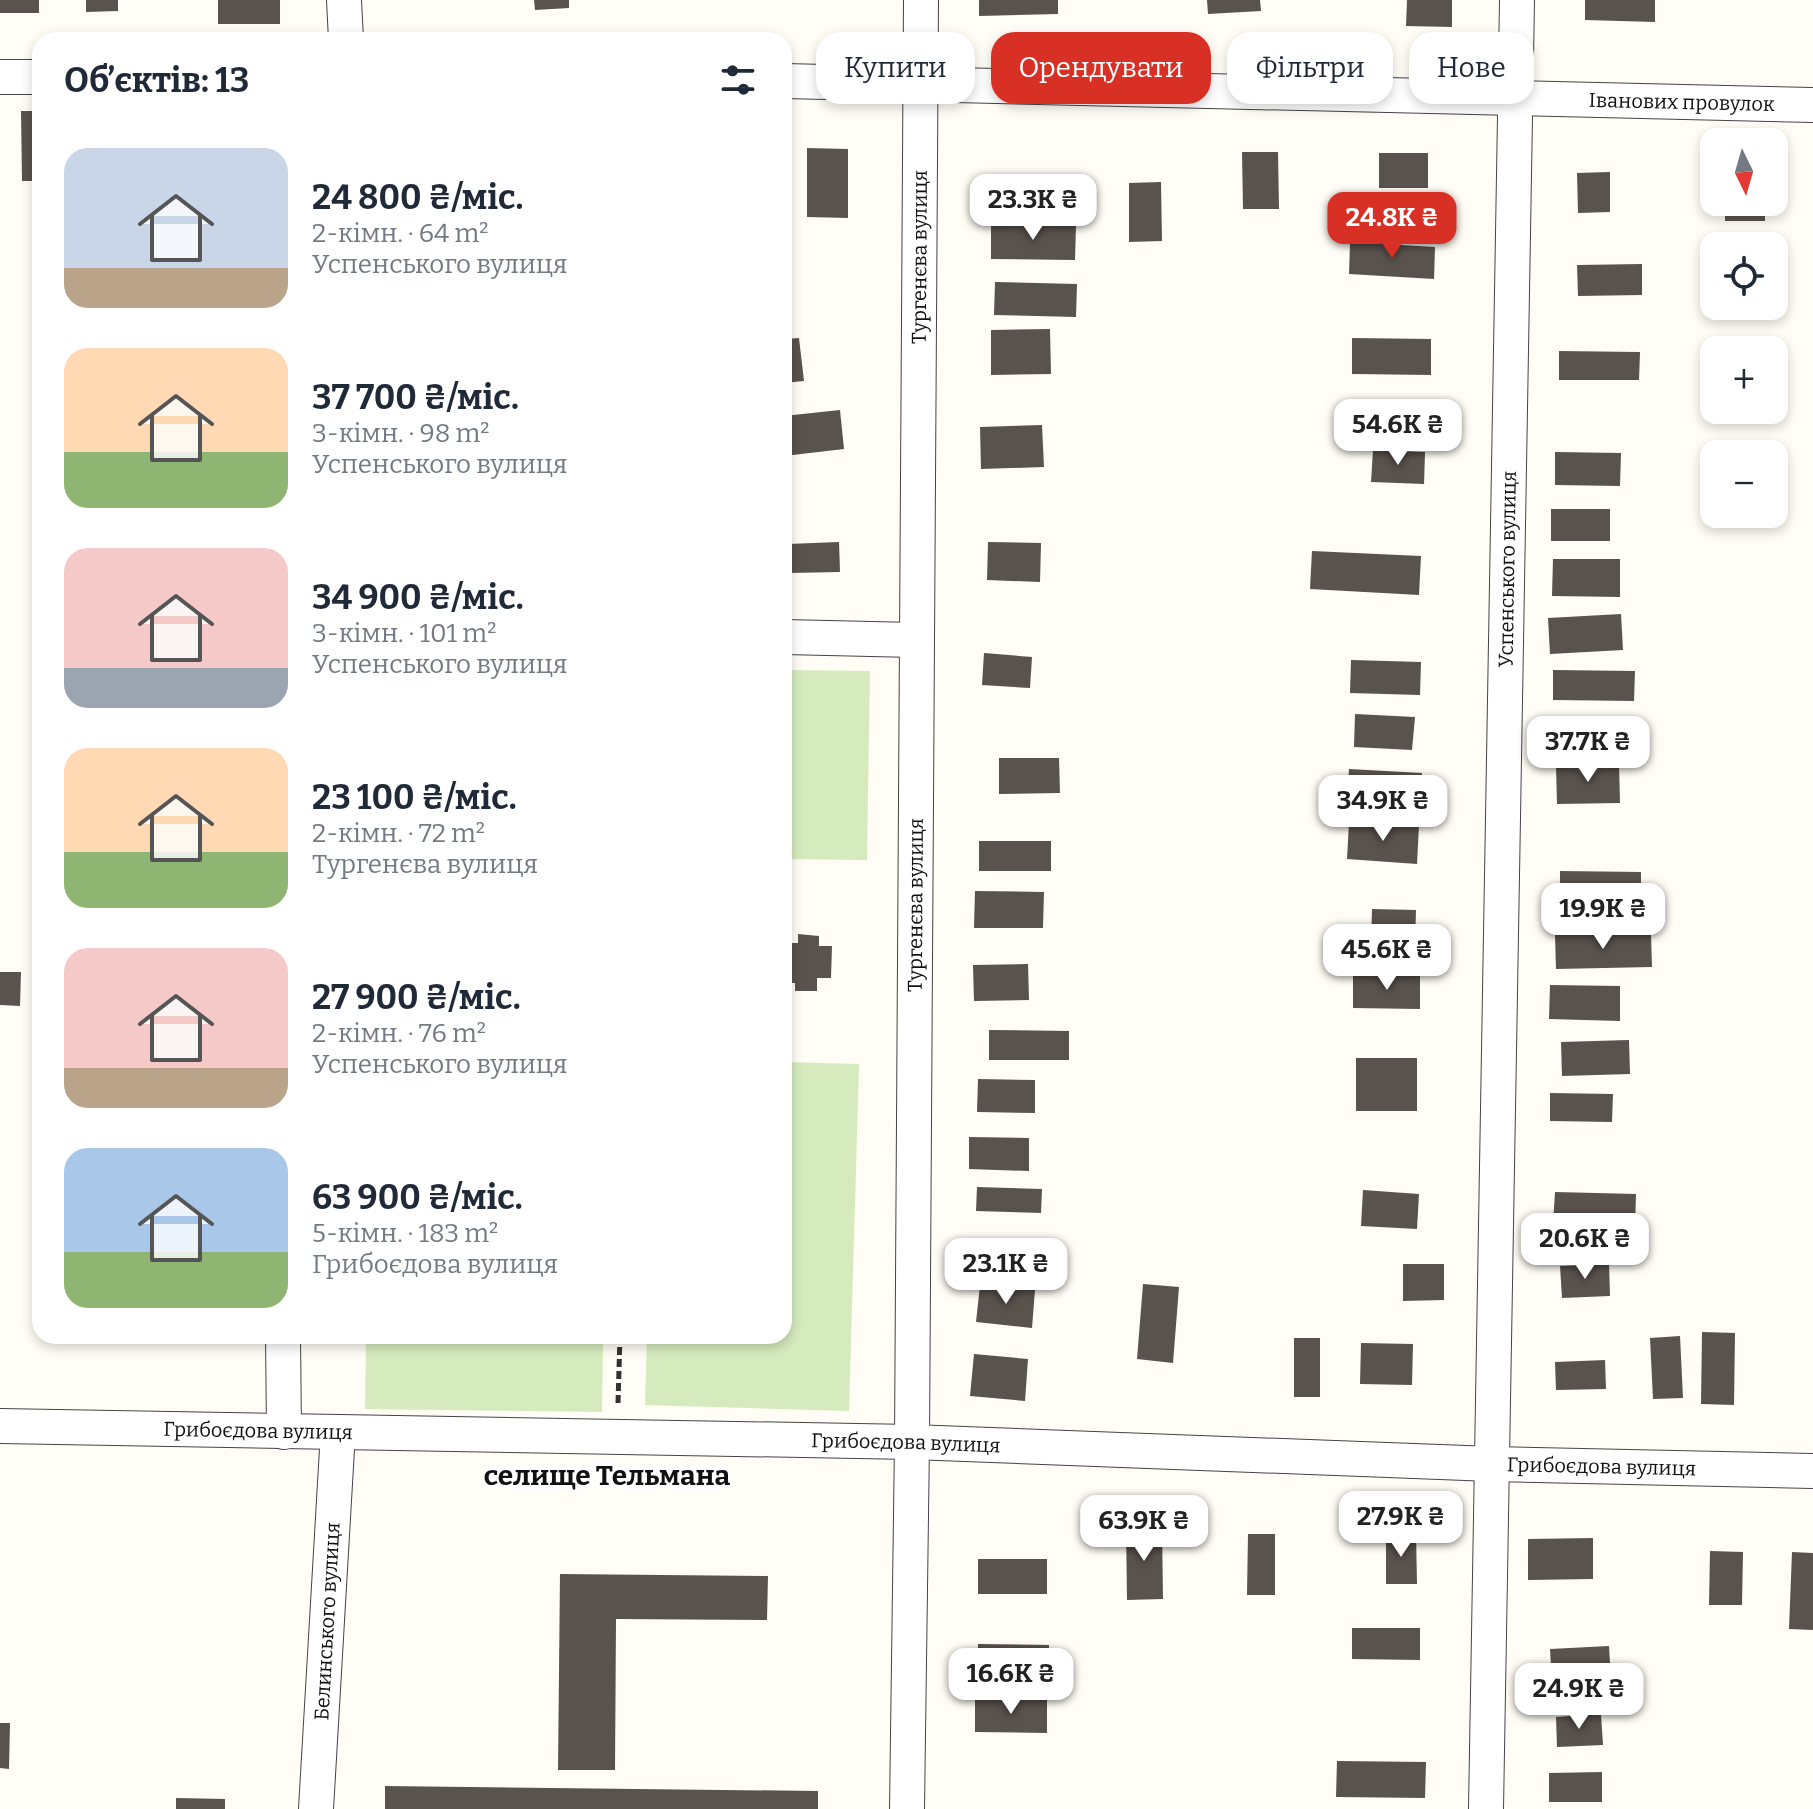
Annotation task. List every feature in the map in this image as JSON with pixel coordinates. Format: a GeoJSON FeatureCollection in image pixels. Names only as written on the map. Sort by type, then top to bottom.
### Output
{"type":"FeatureCollection","features":[{"type":"Feature","properties":{"kind":"street"},"geometry":{"type":"LineString","coordinates":[[344,0],[346,32]]}},
{"type":"Feature","properties":{"kind":"street","name":"Тургенєва вулиця"},"geometry":{"type":"LineString","coordinates":[[921,0],[921,32]]}},
{"type":"Feature","properties":{"kind":"street","name":"Успенського вулиця"},"geometry":{"type":"LineString","coordinates":[[1517,0],[1517,32]]}},
{"type":"Feature","properties":{"kind":"street"},"geometry":{"type":"LineString","coordinates":[[0,77],[32,77]]}},
{"type":"Feature","properties":{"kind":"street","name":"Іванових провулок"},"geometry":{"type":"LineString","coordinates":[[792,81],[816,82]]}},
{"type":"Feature","properties":{"kind":"street","name":"Іванових провулок"},"geometry":{"type":"LineString","coordinates":[[975,85],[1409,95]]}},
{"type":"Feature","properties":{"kind":"street","name":"Іванових провулок"},"geometry":{"type":"LineString","coordinates":[[1534,98],[1813,105]]}},
{"type":"Feature","properties":{"kind":"street","name":"Тургенєва вулиця"},"geometry":{"type":"LineString","coordinates":[[907,1809],[921,104]]}},
{"type":"Feature","properties":{"kind":"street","name":"Успенського вулиця"},"geometry":{"type":"LineString","coordinates":[[1486,1809],[1517,104]]}},
{"type":"Feature","properties":{"kind":"street"},"geometry":{"type":"LineString","coordinates":[[792,637],[915,640]]}},
{"type":"Feature","properties":{"kind":"street"},"geometry":{"type":"LineString","coordinates":[[283,1344],[284,1432]]}},
{"type":"Feature","properties":{"kind":"street","name":"Грибоєдова вулиця"},"geometry":{"type":"LineString","coordinates":[[0,1426],[912,1442],[1492,1464],[1813,1471]]}},
{"type":"Feature","properties":{"kind":"street","name":"Белинського вулиця"},"geometry":{"type":"LineString","coordinates":[[316,1809],[338,1432]]}},
{"type":"Feature","properties":{"kind":"path"},"geometry":{"type":"LineString","coordinates":[[618,1437],[620,1344]]}},
{"type":"Feature","properties":{"kind":"green space"},"geometry":{"type":"Polygon","coordinates":[[[792,670],[870,671],[867,860],[792,859],[792,670]]]}},
{"type":"Feature","properties":{"kind":"green space"},"geometry":{"type":"Polygon","coordinates":[[[792,1062],[859,1064],[849,1411],[645,1405],[647,1344],[792,1344],[792,1062]]]}},
{"type":"Feature","properties":{"kind":"green space"},"geometry":{"type":"Polygon","coordinates":[[[366,1344],[603,1344],[602,1412],[365,1409],[366,1344]]]}},
{"type":"Feature","properties":{"kind":"building"},"geometry":{"type":"Polygon","coordinates":[[[0,0],[39,0],[39,13],[0,13],[0,0]]]}},
{"type":"Feature","properties":{"kind":"building"},"geometry":{"type":"Polygon","coordinates":[[[86,0],[118,0],[118,11],[86,12],[86,0]]]}},
{"type":"Feature","properties":{"kind":"building"},"geometry":{"type":"Polygon","coordinates":[[[218,0],[280,0],[280,24],[218,24],[218,0]]]}},
{"type":"Feature","properties":{"kind":"building"},"geometry":{"type":"Polygon","coordinates":[[[534,0],[569,0],[569,8],[535,10],[534,0]]]}},
{"type":"Feature","properties":{"kind":"building"},"geometry":{"type":"Polygon","coordinates":[[[979,0],[1058,0],[1058,14],[979,16],[979,0]]]}},
{"type":"Feature","properties":{"kind":"building"},"geometry":{"type":"Polygon","coordinates":[[[1207,0],[1260,0],[1261,11],[1208,14],[1207,0]]]}},
{"type":"Feature","properties":{"kind":"building"},"geometry":{"type":"Polygon","coordinates":[[[1407,0],[1452,0],[1452,27],[1406,26],[1407,0]]]}},
{"type":"Feature","properties":{"kind":"building"},"geometry":{"type":"Polygon","coordinates":[[[1585,0],[1655,0],[1655,22],[1585,20],[1585,0]]]}},
{"type":"Feature","properties":{"kind":"building"},"geometry":{"type":"Polygon","coordinates":[[[21,111],[32,111],[32,181],[22,181],[21,111]]]}},
{"type":"Feature","properties":{"kind":"building"},"geometry":{"type":"Polygon","coordinates":[[[807,148],[848,149],[848,218],[807,217],[807,148]]]}},
{"type":"Feature","properties":{"kind":"building"},"geometry":{"type":"Polygon","coordinates":[[[1242,152],[1278,152],[1279,209],[1243,209],[1242,152]]]}},
{"type":"Feature","properties":{"kind":"building"},"geometry":{"type":"Polygon","coordinates":[[[1379,153],[1428,153],[1428,188],[1379,188],[1379,153]]]}},
{"type":"Feature","properties":{"kind":"building"},"geometry":{"type":"Polygon","coordinates":[[[1610,172],[1610,212],[1578,213],[1577,173],[1610,172]]]}},
{"type":"Feature","properties":{"kind":"building"},"geometry":{"type":"Polygon","coordinates":[[[1161,182],[1162,241],[1129,242],[1129,183],[1161,182]]]}},
{"type":"Feature","properties":{"kind":"building"},"geometry":{"type":"Polygon","coordinates":[[[1725,216],[1765,216],[1765,221],[1725,221],[1725,216]]]}},
{"type":"Feature","properties":{"kind":"building"},"geometry":{"type":"Polygon","coordinates":[[[991,224],[1076,225],[1075,260],[991,259],[991,224]]]}},
{"type":"Feature","properties":{"kind":"building"},"geometry":{"type":"Polygon","coordinates":[[[1350,242],[1435,247],[1434,279],[1349,274],[1350,242]]]}},
{"type":"Feature","properties":{"kind":"building"},"geometry":{"type":"Polygon","coordinates":[[[1642,264],[1642,295],[1578,296],[1577,265],[1642,264]]]}},
{"type":"Feature","properties":{"kind":"building"},"geometry":{"type":"Polygon","coordinates":[[[995,282],[1077,284],[1076,317],[994,315],[995,282]]]}},
{"type":"Feature","properties":{"kind":"building"},"geometry":{"type":"Polygon","coordinates":[[[1050,329],[1051,374],[991,375],[991,330],[1050,329]]]}},
{"type":"Feature","properties":{"kind":"building"},"geometry":{"type":"Polygon","coordinates":[[[792,338],[799,338],[804,381],[792,382],[792,338]]]}},
{"type":"Feature","properties":{"kind":"building"},"geometry":{"type":"Polygon","coordinates":[[[1352,338],[1431,339],[1431,375],[1352,374],[1352,338]]]}},
{"type":"Feature","properties":{"kind":"building"},"geometry":{"type":"Polygon","coordinates":[[[1559,351],[1640,352],[1639,380],[1559,380],[1559,351]]]}},
{"type":"Feature","properties":{"kind":"building"},"geometry":{"type":"Polygon","coordinates":[[[840,410],[844,449],[792,455],[792,415],[840,410]]]}},
{"type":"Feature","properties":{"kind":"building"},"geometry":{"type":"Polygon","coordinates":[[[1042,425],[1044,467],[981,469],[980,427],[1042,425]]]}},
{"type":"Feature","properties":{"kind":"building"},"geometry":{"type":"Polygon","coordinates":[[[1373,450],[1425,452],[1424,484],[1371,482],[1373,450]]]}},
{"type":"Feature","properties":{"kind":"building"},"geometry":{"type":"Polygon","coordinates":[[[1555,452],[1621,453],[1620,486],[1555,485],[1555,452]]]}},
{"type":"Feature","properties":{"kind":"building"},"geometry":{"type":"Polygon","coordinates":[[[1551,509],[1610,509],[1610,541],[1551,541],[1551,509]]]}},
{"type":"Feature","properties":{"kind":"building"},"geometry":{"type":"Polygon","coordinates":[[[839,542],[840,572],[792,573],[792,544],[839,542]]]}},
{"type":"Feature","properties":{"kind":"building"},"geometry":{"type":"Polygon","coordinates":[[[988,542],[1041,543],[1040,582],[987,580],[988,542]]]}},
{"type":"Feature","properties":{"kind":"building"},"geometry":{"type":"Polygon","coordinates":[[[1312,551],[1421,556],[1419,595],[1310,589],[1312,551]]]}},
{"type":"Feature","properties":{"kind":"building"},"geometry":{"type":"Polygon","coordinates":[[[1553,559],[1620,559],[1620,597],[1552,596],[1553,559]]]}},
{"type":"Feature","properties":{"kind":"building"},"geometry":{"type":"Polygon","coordinates":[[[1621,614],[1623,650],[1550,654],[1548,618],[1621,614]]]}},
{"type":"Feature","properties":{"kind":"building"},"geometry":{"type":"Polygon","coordinates":[[[984,653],[1032,657],[1030,688],[982,685],[984,653]]]}},
{"type":"Feature","properties":{"kind":"building"},"geometry":{"type":"Polygon","coordinates":[[[1351,660],[1421,662],[1420,695],[1350,693],[1351,660]]]}},
{"type":"Feature","properties":{"kind":"building"},"geometry":{"type":"Polygon","coordinates":[[[1553,670],[1635,671],[1634,701],[1553,700],[1553,670]]]}},
{"type":"Feature","properties":{"kind":"building"},"geometry":{"type":"Polygon","coordinates":[[[1355,714],[1415,717],[1412,750],[1354,747],[1355,714]]]}},
{"type":"Feature","properties":{"kind":"building"},"geometry":{"type":"Polygon","coordinates":[[[999,758],[1059,758],[1060,793],[999,794],[999,758]]]}},
{"type":"Feature","properties":{"kind":"building"},"geometry":{"type":"Polygon","coordinates":[[[1619,764],[1620,803],[1557,804],[1556,766],[1619,764]]]}},
{"type":"Feature","properties":{"kind":"building"},"geometry":{"type":"Polygon","coordinates":[[[1349,769],[1422,773],[1420,800],[1347,796],[1349,769]]]}},
{"type":"Feature","properties":{"kind":"building"},"geometry":{"type":"Polygon","coordinates":[[[1349,822],[1419,825],[1417,864],[1347,859],[1349,822]]]}},
{"type":"Feature","properties":{"kind":"building"},"geometry":{"type":"Polygon","coordinates":[[[979,841],[1051,841],[1051,871],[979,871],[979,841]]]}},
{"type":"Feature","properties":{"kind":"building"},"geometry":{"type":"Polygon","coordinates":[[[1560,871],[1641,872],[1641,913],[1560,912],[1560,871]]]}},
{"type":"Feature","properties":{"kind":"building"},"geometry":{"type":"Polygon","coordinates":[[[975,891],[1044,892],[1043,928],[974,928],[975,891]]]}},
{"type":"Feature","properties":{"kind":"building"},"geometry":{"type":"Polygon","coordinates":[[[1372,909],[1416,910],[1415,944],[1371,943],[1372,909]]]}},
{"type":"Feature","properties":{"kind":"building"},"geometry":{"type":"Polygon","coordinates":[[[798,934],[819,936],[819,946],[832,946],[831,978],[817,978],[817,991],[795,991],[795,983],[792,983],[792,943],[798,943],[798,934]]]}},
{"type":"Feature","properties":{"kind":"building"},"geometry":{"type":"Polygon","coordinates":[[[1651,934],[1652,967],[1556,969],[1555,935],[1651,934]]]}},
{"type":"Feature","properties":{"kind":"building"},"geometry":{"type":"Polygon","coordinates":[[[1028,964],[1029,1000],[974,1001],[973,965],[1028,964]]]}},
{"type":"Feature","properties":{"kind":"building"},"geometry":{"type":"Polygon","coordinates":[[[0,972],[21,972],[20,1006],[0,1005],[0,972]]]}},
{"type":"Feature","properties":{"kind":"building"},"geometry":{"type":"Polygon","coordinates":[[[1353,976],[1420,976],[1420,1009],[1353,1008],[1353,976]]]}},
{"type":"Feature","properties":{"kind":"building"},"geometry":{"type":"Polygon","coordinates":[[[1550,985],[1620,986],[1620,1021],[1549,1019],[1550,985]]]}},
{"type":"Feature","properties":{"kind":"building"},"geometry":{"type":"Polygon","coordinates":[[[989,1030],[1069,1031],[1069,1060],[989,1060],[989,1030]]]}},
{"type":"Feature","properties":{"kind":"building"},"geometry":{"type":"Polygon","coordinates":[[[1629,1040],[1630,1074],[1562,1076],[1561,1042],[1629,1040]]]}},
{"type":"Feature","properties":{"kind":"building"},"geometry":{"type":"Polygon","coordinates":[[[1356,1058],[1417,1058],[1417,1111],[1356,1111],[1356,1058]]]}},
{"type":"Feature","properties":{"kind":"building"},"geometry":{"type":"Polygon","coordinates":[[[978,1079],[1035,1080],[1035,1113],[977,1112],[978,1079]]]}},
{"type":"Feature","properties":{"kind":"building"},"geometry":{"type":"Polygon","coordinates":[[[1550,1093],[1613,1094],[1612,1122],[1550,1121],[1550,1093]]]}},
{"type":"Feature","properties":{"kind":"building"},"geometry":{"type":"Polygon","coordinates":[[[969,1137],[1029,1138],[1029,1171],[969,1169],[969,1137]]]}},
{"type":"Feature","properties":{"kind":"building"},"geometry":{"type":"Polygon","coordinates":[[[977,1187],[1042,1189],[1041,1213],[976,1211],[977,1187]]]}},
{"type":"Feature","properties":{"kind":"building"},"geometry":{"type":"Polygon","coordinates":[[[1363,1190],[1419,1194],[1417,1229],[1361,1226],[1363,1190]]]}},
{"type":"Feature","properties":{"kind":"building"},"geometry":{"type":"Polygon","coordinates":[[[1555,1192],[1636,1194],[1635,1226],[1553,1224],[1555,1192]]]}},
{"type":"Feature","properties":{"kind":"building"},"geometry":{"type":"Polygon","coordinates":[[[1403,1264],[1444,1264],[1444,1300],[1403,1301],[1403,1264]]]}},
{"type":"Feature","properties":{"kind":"building"},"geometry":{"type":"Polygon","coordinates":[[[1609,1264],[1610,1296],[1562,1298],[1560,1266],[1609,1264]]]}},
{"type":"Feature","properties":{"kind":"building"},"geometry":{"type":"Polygon","coordinates":[[[1143,1284],[1179,1287],[1173,1363],[1137,1359],[1143,1284]]]}},
{"type":"Feature","properties":{"kind":"building"},"geometry":{"type":"Polygon","coordinates":[[[980,1285],[1035,1290],[1032,1328],[976,1322],[980,1285]]]}},
{"type":"Feature","properties":{"kind":"building"},"geometry":{"type":"Polygon","coordinates":[[[1702,1332],[1735,1333],[1734,1405],[1701,1404],[1702,1332]]]}},
{"type":"Feature","properties":{"kind":"building"},"geometry":{"type":"Polygon","coordinates":[[[1680,1336],[1683,1398],[1653,1399],[1650,1338],[1680,1336]]]}},
{"type":"Feature","properties":{"kind":"building"},"geometry":{"type":"Polygon","coordinates":[[[1294,1338],[1320,1338],[1320,1397],[1294,1397],[1294,1338]]]}},
{"type":"Feature","properties":{"kind":"building"},"geometry":{"type":"Polygon","coordinates":[[[1361,1343],[1413,1344],[1412,1385],[1360,1384],[1361,1343]]]}},
{"type":"Feature","properties":{"kind":"building"},"geometry":{"type":"Polygon","coordinates":[[[974,1354],[1028,1359],[1025,1401],[970,1396],[974,1354]]]}},
{"type":"Feature","properties":{"kind":"building"},"geometry":{"type":"Polygon","coordinates":[[[1605,1360],[1606,1389],[1556,1390],[1555,1362],[1605,1360]]]}},
{"type":"Feature","properties":{"kind":"building"},"geometry":{"type":"Polygon","coordinates":[[[1126,1527],[1162,1527],[1163,1599],[1127,1600],[1126,1527]]]}},
{"type":"Feature","properties":{"kind":"building"},"geometry":{"type":"Polygon","coordinates":[[[1386,1533],[1416,1533],[1417,1584],[1386,1584],[1386,1533]]]}},
{"type":"Feature","properties":{"kind":"building"},"geometry":{"type":"Polygon","coordinates":[[[1248,1534],[1275,1534],[1275,1595],[1247,1595],[1248,1534]]]}},
{"type":"Feature","properties":{"kind":"building"},"geometry":{"type":"Polygon","coordinates":[[[1593,1538],[1593,1579],[1528,1580],[1528,1539],[1593,1538]]]}},
{"type":"Feature","properties":{"kind":"building"},"geometry":{"type":"Polygon","coordinates":[[[1710,1551],[1743,1552],[1742,1605],[1709,1605],[1710,1551]]]}},
{"type":"Feature","properties":{"kind":"building"},"geometry":{"type":"Polygon","coordinates":[[[1792,1552],[1813,1553],[1813,1630],[1789,1629],[1792,1552]]]}},
{"type":"Feature","properties":{"kind":"building"},"geometry":{"type":"Polygon","coordinates":[[[978,1559],[1047,1559],[1047,1594],[978,1594],[978,1559]]]}},
{"type":"Feature","properties":{"kind":"building"},"geometry":{"type":"Polygon","coordinates":[[[560,1574],[768,1576],[767,1620],[616,1619],[615,1770],[558,1770],[560,1574]]]}},
{"type":"Feature","properties":{"kind":"building"},"geometry":{"type":"Polygon","coordinates":[[[1352,1628],[1420,1628],[1420,1660],[1352,1659],[1352,1628]]]}},
{"type":"Feature","properties":{"kind":"building"},"geometry":{"type":"Polygon","coordinates":[[[978,1644],[1049,1645],[1048,1680],[977,1679],[978,1644]]]}},
{"type":"Feature","properties":{"kind":"building"},"geometry":{"type":"Polygon","coordinates":[[[1609,1646],[1611,1681],[1552,1684],[1550,1649],[1609,1646]]]}},
{"type":"Feature","properties":{"kind":"building"},"geometry":{"type":"Polygon","coordinates":[[[975,1699],[1047,1700],[1047,1733],[975,1732],[975,1699]]]}},
{"type":"Feature","properties":{"kind":"building"},"geometry":{"type":"Polygon","coordinates":[[[1601,1714],[1603,1745],[1557,1747],[1556,1717],[1601,1714]]]}},
{"type":"Feature","properties":{"kind":"building"},"geometry":{"type":"Polygon","coordinates":[[[0,1723],[10,1723],[9,1769],[0,1768],[0,1723]]]}},
{"type":"Feature","properties":{"kind":"building"},"geometry":{"type":"Polygon","coordinates":[[[1337,1761],[1426,1762],[1425,1798],[1336,1797],[1337,1761]]]}},
{"type":"Feature","properties":{"kind":"building"},"geometry":{"type":"Polygon","coordinates":[[[1602,1772],[1602,1802],[1549,1802],[1549,1773],[1602,1772]]]}},
{"type":"Feature","properties":{"kind":"building"},"geometry":{"type":"Polygon","coordinates":[[[385,1786],[818,1791],[818,1809],[385,1809],[385,1786]]]}},
{"type":"Feature","properties":{"kind":"building"},"geometry":{"type":"Polygon","coordinates":[[[176,1798],[225,1799],[225,1809],[176,1809],[176,1798]]]}},
{"type":"Feature","properties":{"kind":"district","name":"селище Тельмана"},"geometry":{"type":"Point","coordinates":[607,1475]}}]}
